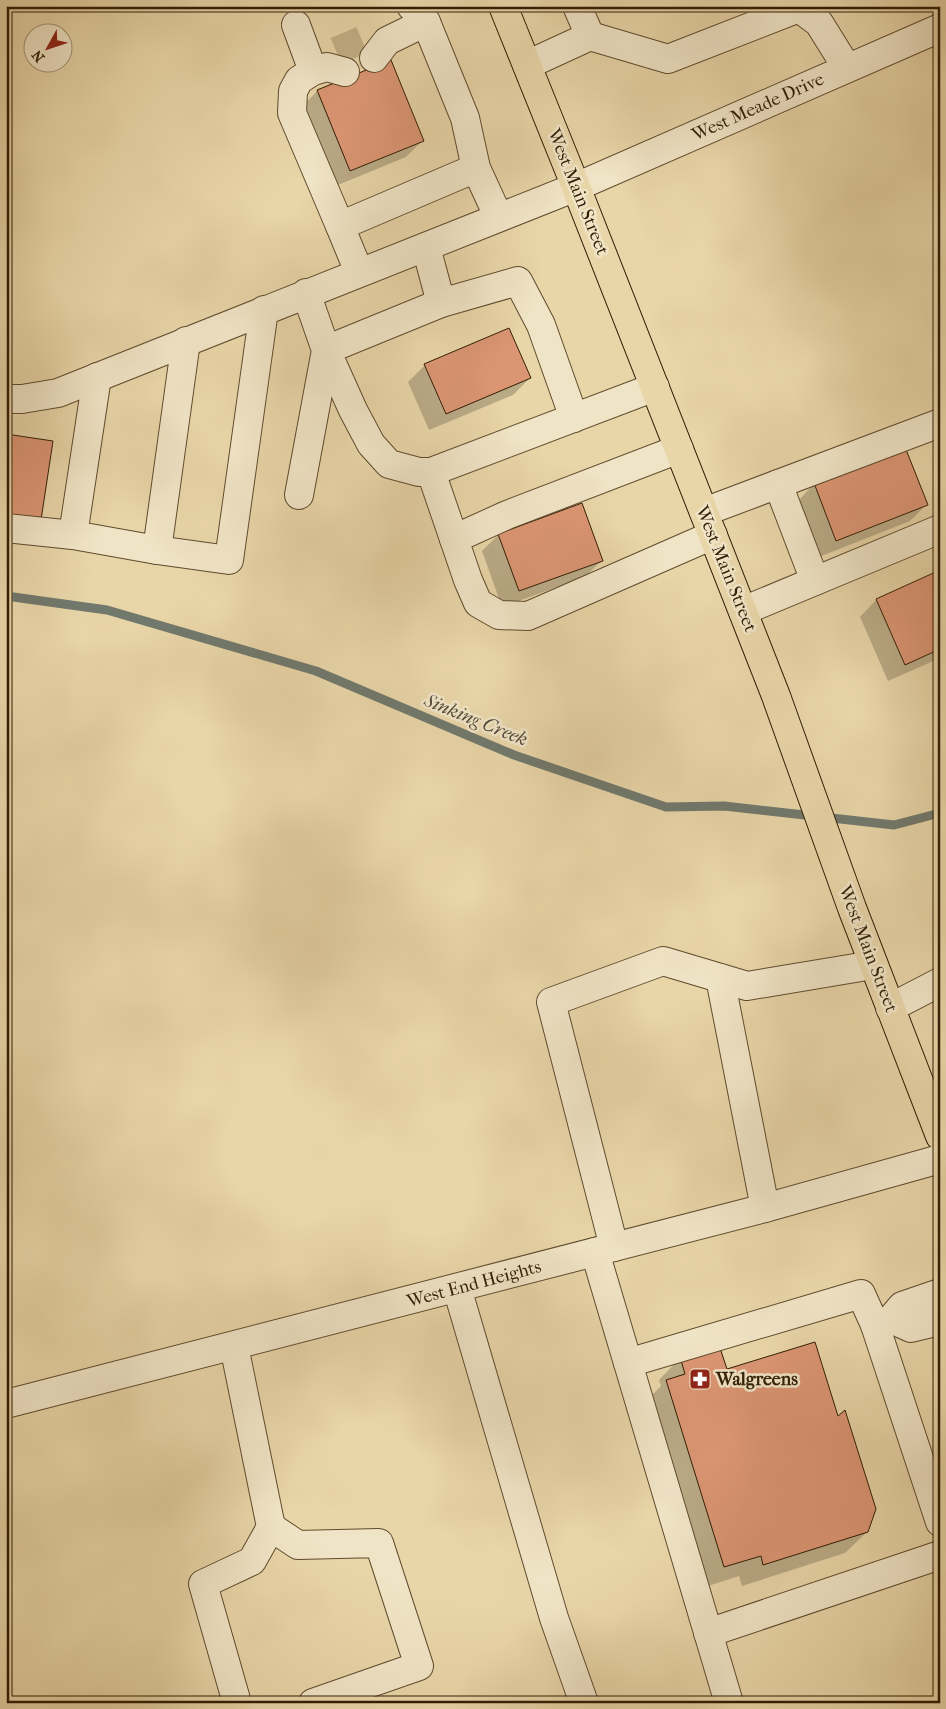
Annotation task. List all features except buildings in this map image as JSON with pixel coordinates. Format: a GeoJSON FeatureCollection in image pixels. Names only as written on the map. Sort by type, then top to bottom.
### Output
{"type":"FeatureCollection","features":[{"type":"Feature","properties":{"kind":"main road","name":"West Main Street"},"geometry":{"type":"LineString","coordinates":[[503,6],[576,186],[776,696],[873,965],[940,1136]]}},
{"type":"Feature","properties":{"kind":"street"},"geometry":{"type":"LineString","coordinates":[[576,6],[590,36]]}},
{"type":"Feature","properties":{"kind":"street"},"geometry":{"type":"LineString","coordinates":[[526,65],[590,36],[668,59],[799,8],[819,23],[847,68]]}},
{"type":"Feature","properties":{"kind":"street"},"geometry":{"type":"LineString","coordinates":[[376,46],[419,14],[464,118],[476,168],[498,216]]}},
{"type":"Feature","properties":{"kind":"street"},"geometry":{"type":"LineString","coordinates":[[296,25],[330,65],[299,80],[293,91],[292,113],[359,272]]}},
{"type":"Feature","properties":{"kind":"street","name":"West Meade Drive"},"geometry":{"type":"LineString","coordinates":[[6,399],[22,399],[58,393],[426,247],[498,216],[576,186],[940,28]]}},
{"type":"Feature","properties":{"kind":"street"},"geometry":{"type":"LineString","coordinates":[[340,226],[476,168]]}},
{"type":"Feature","properties":{"kind":"street"},"geometry":{"type":"LineString","coordinates":[[426,247],[442,303]]}},
{"type":"Feature","properties":{"kind":"street"},"geometry":{"type":"LineString","coordinates":[[326,350],[442,303],[518,281],[541,325],[574,418]]}},
{"type":"Feature","properties":{"kind":"street"},"geometry":{"type":"LineString","coordinates":[[306,293],[326,350],[353,410],[371,444],[389,464],[419,472],[431,472],[655,387]]}},
{"type":"Feature","properties":{"kind":"street"},"geometry":{"type":"LineString","coordinates":[[6,528],[73,535],[157,550],[229,560],[264,310]]}},
{"type":"Feature","properties":{"kind":"street"},"geometry":{"type":"LineString","coordinates":[[157,550],[186,342]]}},
{"type":"Feature","properties":{"kind":"street"},"geometry":{"type":"LineString","coordinates":[[299,495],[326,350]]}},
{"type":"Feature","properties":{"kind":"street"},"geometry":{"type":"LineString","coordinates":[[73,535],[97,377]]}},
{"type":"Feature","properties":{"kind":"street"},"geometry":{"type":"LineString","coordinates":[[431,472],[468,580],[478,603],[499,616],[528,616],[708,523],[778,484],[940,423]]}},
{"type":"Feature","properties":{"kind":"street"},"geometry":{"type":"LineString","coordinates":[[454,539],[507,515],[679,449]]}},
{"type":"Feature","properties":{"kind":"street"},"geometry":{"type":"LineString","coordinates":[[778,484],[815,580]]}},
{"type":"Feature","properties":{"kind":"street"},"geometry":{"type":"LineString","coordinates":[[743,611],[940,529]]}},
{"type":"Feature","properties":{"kind":"street"},"geometry":{"type":"LineString","coordinates":[[729,1703],[628,1363],[551,1002],[663,962],[747,986],[873,965]]}},
{"type":"Feature","properties":{"kind":"street"},"geometry":{"type":"LineString","coordinates":[[720,978],[765,1208]]}},
{"type":"Feature","properties":{"kind":"street"},"geometry":{"type":"LineString","coordinates":[[890,1008],[940,982]]}},
{"type":"Feature","properties":{"kind":"street","name":"West End Heights"},"geometry":{"type":"LineString","coordinates":[[6,1404],[765,1208],[940,1159]]}},
{"type":"Feature","properties":{"kind":"street"},"geometry":{"type":"LineString","coordinates":[[456,1288],[554,1618],[584,1703]]}},
{"type":"Feature","properties":{"kind":"street"},"geometry":{"type":"LineString","coordinates":[[883,1322],[902,1306],[940,1293]]}},
{"type":"Feature","properties":{"kind":"street"},"geometry":{"type":"LineString","coordinates":[[628,1363],[861,1294],[883,1322],[940,1522]]}},
{"type":"Feature","properties":{"kind":"street"},"geometry":{"type":"LineString","coordinates":[[883,1322],[911,1328],[940,1321]]}},
{"type":"Feature","properties":{"kind":"street"},"geometry":{"type":"LineString","coordinates":[[234,1346],[271,1527],[252,1561],[203,1584],[237,1703]]}},
{"type":"Feature","properties":{"kind":"street"},"geometry":{"type":"LineString","coordinates":[[271,1527],[298,1545],[379,1542],[420,1666],[313,1703]]}},
{"type":"Feature","properties":{"kind":"street"},"geometry":{"type":"LineString","coordinates":[[708,1634],[940,1555]]}},
{"type":"Feature","properties":{"kind":"waterway","name":"Sinking Creek"},"geometry":{"type":"LineString","coordinates":[[6,596],[107,610],[316,671],[514,755],[666,807],[724,806],[894,825],[940,813]]}},
{"type":"Feature","properties":{"kind":"tunnel"},"geometry":{"type":"LineString","coordinates":[[336,51],[367,38]]}},
{"type":"Feature","properties":{"kind":"place","name":"Walgreens"},"geometry":{"type":"Point","coordinates":[700,1379]}}]}
